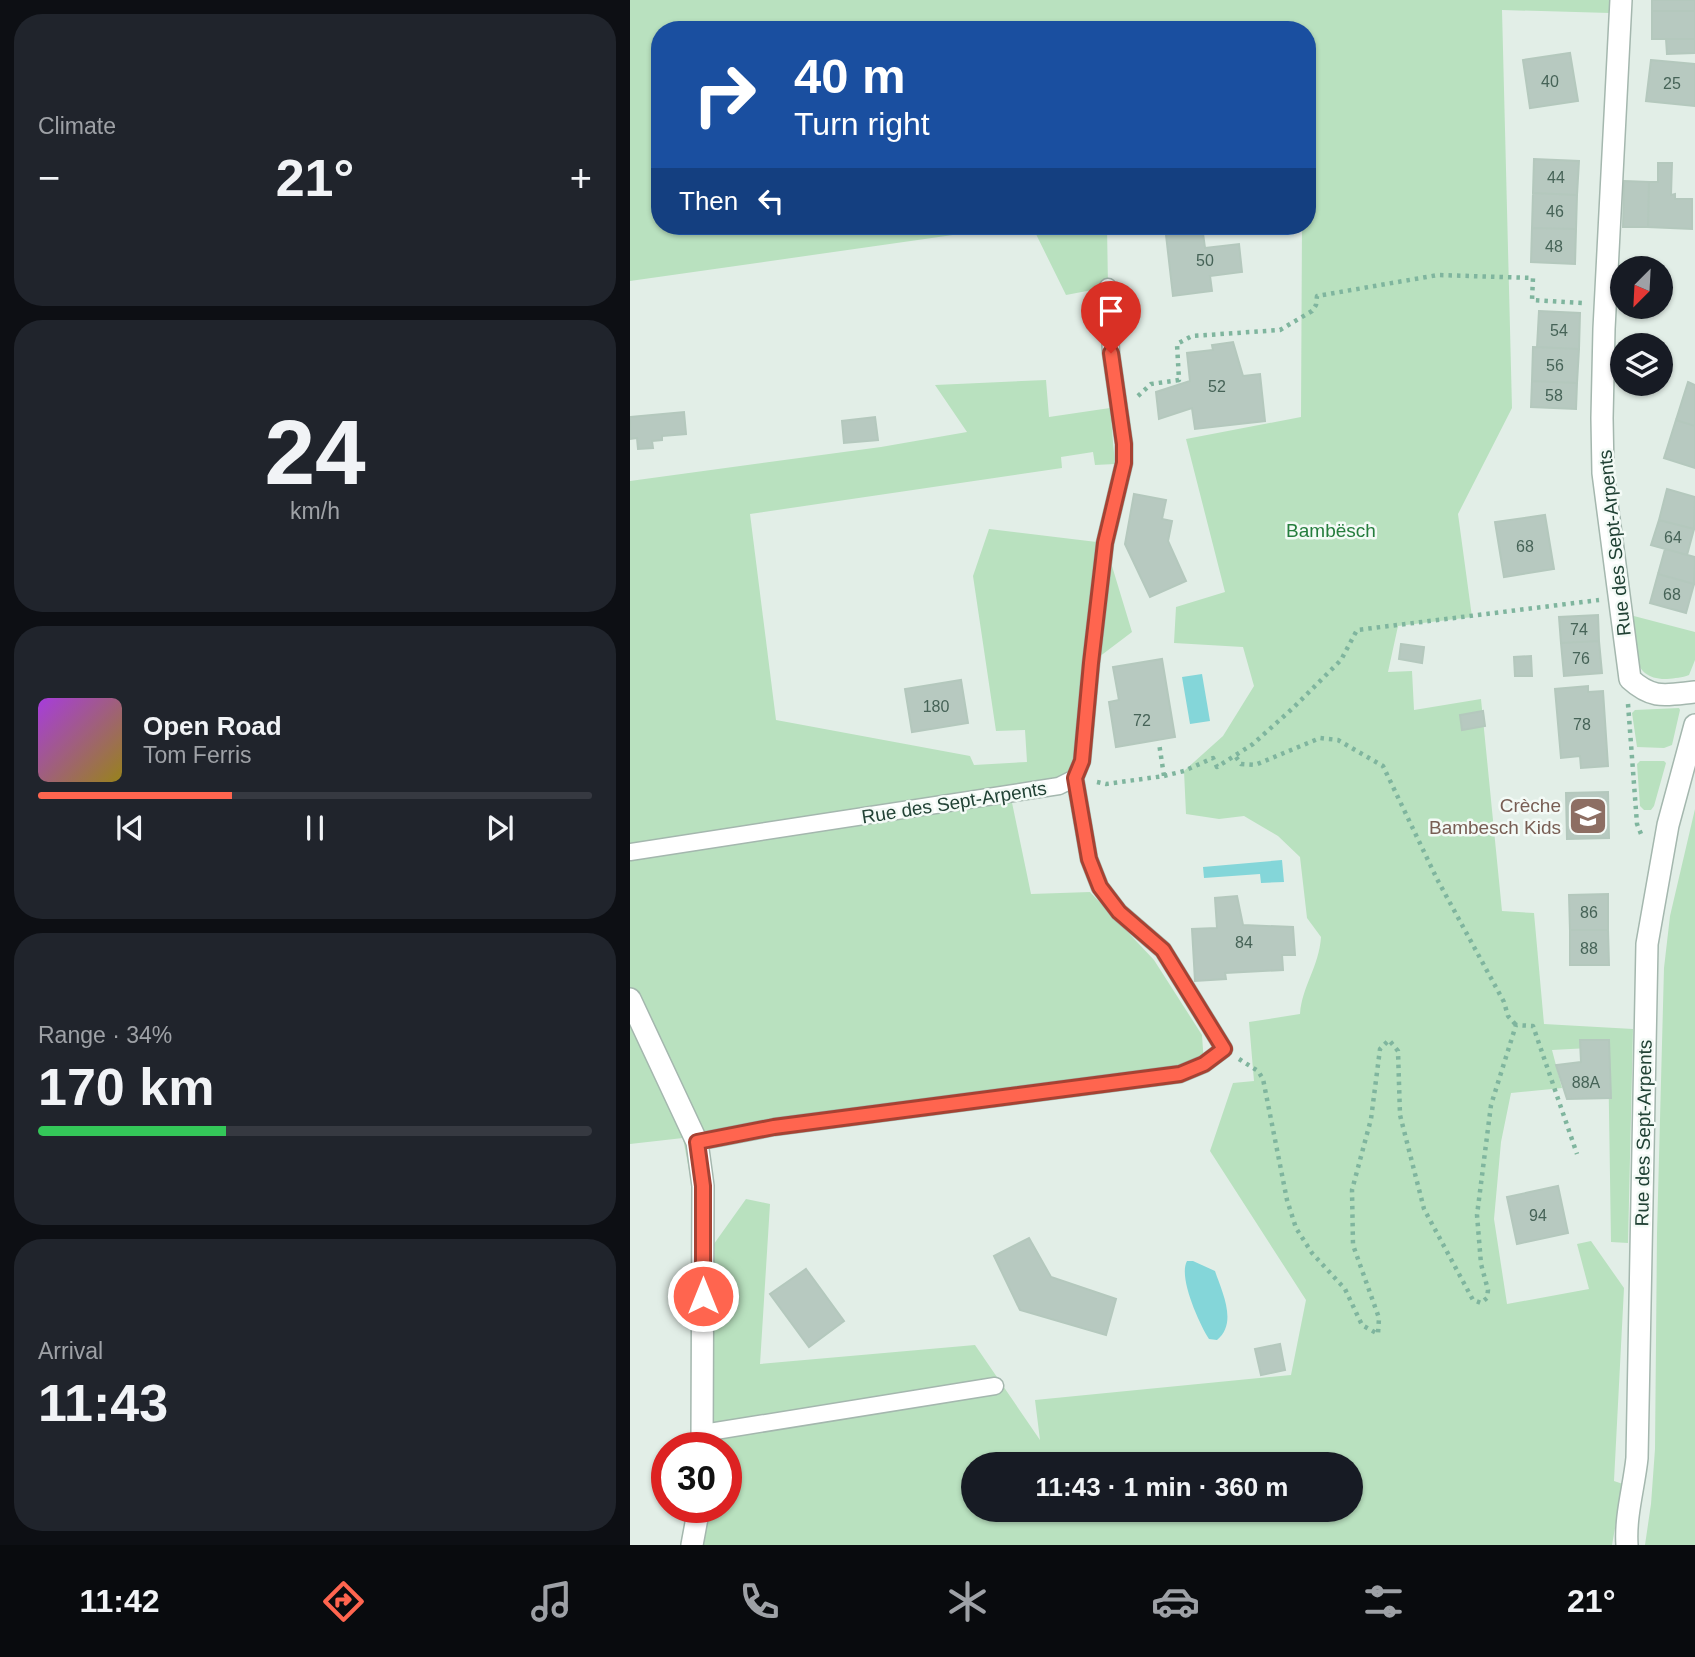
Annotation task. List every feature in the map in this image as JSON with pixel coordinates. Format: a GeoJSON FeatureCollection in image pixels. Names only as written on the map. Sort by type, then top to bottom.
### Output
{"type":"FeatureCollection","features":[{"type":"Feature","properties":{"kind":"street","name":"Rue des Sept-Arpents"},"geometry":{"type":"LineString","coordinates":[[1621,0],[1605,303],[1603,473],[1630,679]]}},
{"type":"Feature","properties":{"kind":"street"},"geometry":{"type":"LineString","coordinates":[[1630,679],[1644,692],[1663,695],[1695,692]]}},
{"type":"Feature","properties":{"kind":"street","name":"Rue des Sept-Arpents"},"geometry":{"type":"LineString","coordinates":[[1627,1545],[1626,1528],[1637,1458],[1647,944],[1668,825],[1695,725]]}},
{"type":"Feature","properties":{"kind":"street"},"geometry":{"type":"LineString","coordinates":[[630,999],[697,1142],[703,1186],[703,1432]]}},
{"type":"Feature","properties":{"kind":"street"},"geometry":{"type":"LineString","coordinates":[[692,1545],[696,1523]]}},
{"type":"Feature","properties":{"kind":"lane"},"geometry":{"type":"LineString","coordinates":[[697,1142],[774,1127],[1180,1074],[1204,1064],[1224,1049],[1163,950],[1119,912],[1100,887],[1089,859],[1075,778],[1082,761],[1105,543],[1124,463],[1124,444],[1111,353],[1108,287]]}},
{"type":"Feature","properties":{"kind":"lane","name":"Rue des Sept-Arpents"},"geometry":{"type":"LineString","coordinates":[[630,852],[1059,786],[1075,778]]}},
{"type":"Feature","properties":{"kind":"lane"},"geometry":{"type":"LineString","coordinates":[[742,1433],[995,1386]]}},
{"type":"Feature","properties":{"kind":"path"},"geometry":{"type":"LineString","coordinates":[[1120,414],[1151,384],[1179,380],[1177,344],[1192,336],[1280,330],[1312,311],[1317,296],[1451,275],[1533,278],[1532,300],[1605,303]]}},
{"type":"Feature","properties":{"kind":"path"},"geometry":{"type":"LineString","coordinates":[[1075,778],[1106,784],[1164,776],[1184,771],[1213,758],[1217,767],[1236,757],[1293,708],[1341,660],[1357,630],[1618,598]]}},
{"type":"Feature","properties":{"kind":"path"},"geometry":{"type":"LineString","coordinates":[[1630,679],[1627,712],[1637,824],[1658,874]]}},
{"type":"Feature","properties":{"kind":"path"},"geometry":{"type":"LineString","coordinates":[[1236,757],[1241,764],[1255,765],[1320,738],[1338,740],[1383,766],[1437,879],[1504,1002],[1508,1016],[1516,1025],[1534,1026],[1577,1154]]}},
{"type":"Feature","properties":{"kind":"path"},"geometry":{"type":"LineString","coordinates":[[1159,743],[1164,776]]}},
{"type":"Feature","properties":{"kind":"path"},"geometry":{"type":"LineString","coordinates":[[1224,1049],[1258,1071],[1263,1079],[1287,1200],[1296,1228],[1312,1253],[1345,1289],[1362,1325],[1378,1334],[1379,1318],[1353,1245],[1352,1190],[1371,1119],[1380,1049],[1389,1040],[1398,1051],[1400,1115],[1424,1209],[1466,1290],[1473,1300],[1481,1303],[1487,1298],[1488,1290],[1481,1264],[1477,1215],[1491,1105],[1516,1025]]}},
{"type":"Feature","properties":{"kind":"green space","name":"Bambësch"},"geometry":{"type":"Polygon","coordinates":[[[630,0],[1610,0],[1610,13],[1502,10],[1512,408],[1458,514],[1472,617],[1398,626],[1388,672],[1412,671],[1414,710],[1481,699],[1502,911],[1534,913],[1544,1024],[1633,1029],[1628,1243],[1611,1242],[1608,1047],[1552,1050],[1562,1088],[1511,1093],[1501,1142],[1494,1219],[1507,1304],[1589,1289],[1577,1244],[1591,1241],[1624,1288],[1614,1481],[1623,1484],[1612,1545],[680,1545],[685,1523],[742,1523],[742,1432],[692,1432],[692,1186],[683,1138],[630,1144],[630,481],[881,447],[967,432],[935,385],[1046,380],[1049,417],[1110,408],[1115,464],[1095,465],[1093,452],[1061,457],[1062,468],[750,514],[776,720],[970,756],[974,765],[1027,762],[1025,730],[996,731],[973,576],[989,529],[1105,543],[1132,632],[1091,663],[1075,778],[1010,793],[1031,894],[1090,892],[1154,960],[1202,1035],[1204,1064],[708,1140],[711,1248],[746,1199],[770,1204],[760,1364],[975,1345],[1040,1440],[1035,1400],[1291,1375],[1306,1300],[1210,1151],[1233,1083],[1254,1081],[1249,1022],[1300,1014],[1321,937],[1307,918],[1300,857],[1278,836],[1244,816],[1219,819],[1186,814],[1184,771],[1223,736],[1254,686],[1243,647],[1174,643],[1176,607],[1225,592],[1186,439],[1301,417],[1302,235],[1316,235],[1316,21],[651,21],[651,235],[953,235],[630,281],[630,0]]]}},
{"type":"Feature","properties":{"kind":"green space"},"geometry":{"type":"Polygon","coordinates":[[[1036,235],[1107,235],[1108,287],[1066,295],[1036,235]]]}},
{"type":"Feature","properties":{"kind":"green space"},"geometry":{"type":"Polygon","coordinates":[[[1630,615],[1695,632],[1695,660],[1689,675],[1655,678],[1640,667],[1633,648],[1630,615]]]}},
{"type":"Feature","properties":{"kind":"green space"},"geometry":{"type":"Polygon","coordinates":[[[1679,708],[1672,745],[1664,748],[1637,747],[1632,713],[1635,710],[1679,708]]]}},
{"type":"Feature","properties":{"kind":"green space"},"geometry":{"type":"Polygon","coordinates":[[[1640,761],[1666,763],[1651,810],[1644,810],[1640,806],[1637,764],[1640,761]]]}},
{"type":"Feature","properties":{"kind":"green space"},"geometry":{"type":"Polygon","coordinates":[[[1695,809],[1695,1545],[1645,1545],[1655,1449],[1664,968],[1670,916],[1695,809]]]}},
{"type":"Feature","properties":{"kind":"water"},"geometry":{"type":"Polygon","coordinates":[[[1202,674],[1210,721],[1190,724],[1182,677],[1202,674]]]}},
{"type":"Feature","properties":{"kind":"water"},"geometry":{"type":"Polygon","coordinates":[[[1282,860],[1284,882],[1261,883],[1260,874],[1204,878],[1203,867],[1282,860]]]}},
{"type":"Feature","properties":{"kind":"water"},"geometry":{"type":"Polygon","coordinates":[[[1187,1261],[1215,1271],[1227,1316],[1227,1325],[1217,1340],[1209,1339],[1191,1300],[1185,1278],[1187,1261]]]}},
{"type":"Feature","properties":{"kind":"building"},"geometry":{"type":"Polygon","coordinates":[[[1652,0],[1695,0],[1695,11],[1652,11],[1652,0]]]}},
{"type":"Feature","properties":{"kind":"building"},"geometry":{"type":"Polygon","coordinates":[[[1652,11],[1695,11],[1695,39],[1652,39],[1652,11]]]}},
{"type":"Feature","properties":{"kind":"building"},"geometry":{"type":"Polygon","coordinates":[[[1666,39],[1695,39],[1695,53],[1667,54],[1666,39]]]}},
{"type":"Feature","properties":{"kind":"building"},"geometry":{"type":"Polygon","coordinates":[[[1570,53],[1578,101],[1530,108],[1523,60],[1570,53]]]}},
{"type":"Feature","properties":{"kind":"building"},"geometry":{"type":"Polygon","coordinates":[[[1651,60],[1695,64],[1695,106],[1646,101],[1651,60]]]}},
{"type":"Feature","properties":{"kind":"building"},"geometry":{"type":"Polygon","coordinates":[[[1534,159],[1579,161],[1577,195],[1533,193],[1534,159]]]}},
{"type":"Feature","properties":{"kind":"building"},"geometry":{"type":"Polygon","coordinates":[[[1658,163],[1672,163],[1671,195],[1675,194],[1675,199],[1692,199],[1692,229],[1648,227],[1649,182],[1658,182],[1658,163]]]}},
{"type":"Feature","properties":{"kind":"building"},"geometry":{"type":"Polygon","coordinates":[[[1624,181],[1649,182],[1648,227],[1623,227],[1624,181]]]}},
{"type":"Feature","properties":{"kind":"building"},"geometry":{"type":"Polygon","coordinates":[[[1533,193],[1577,195],[1576,229],[1532,228],[1533,193]]]}},
{"type":"Feature","properties":{"kind":"building"},"geometry":{"type":"Polygon","coordinates":[[[1532,228],[1576,229],[1575,264],[1531,262],[1532,228]]]}},
{"type":"Feature","properties":{"kind":"building"},"geometry":{"type":"Polygon","coordinates":[[[1166,235],[1203,235],[1205,248],[1239,244],[1242,272],[1210,276],[1212,291],[1173,296],[1166,235]]]}},
{"type":"Feature","properties":{"kind":"building"},"geometry":{"type":"Polygon","coordinates":[[[1539,311],[1580,313],[1579,349],[1537,347],[1539,311]]]}},
{"type":"Feature","properties":{"kind":"building"},"geometry":{"type":"Polygon","coordinates":[[[1233,342],[1243,376],[1260,374],[1265,421],[1195,429],[1192,408],[1159,419],[1156,392],[1190,381],[1187,353],[1213,350],[1212,345],[1233,342]]]}},
{"type":"Feature","properties":{"kind":"building"},"geometry":{"type":"Polygon","coordinates":[[[1533,347],[1579,349],[1577,383],[1532,381],[1533,347]]]}},
{"type":"Feature","properties":{"kind":"building"},"geometry":{"type":"Polygon","coordinates":[[[1532,381],[1577,383],[1576,409],[1531,407],[1532,381]]]}},
{"type":"Feature","properties":{"kind":"building"},"geometry":{"type":"Polygon","coordinates":[[[1688,382],[1695,385],[1695,426],[1676,420],[1688,382]]]}},
{"type":"Feature","properties":{"kind":"building"},"geometry":{"type":"Polygon","coordinates":[[[684,412],[686,434],[662,436],[662,440],[652,441],[653,448],[638,449],[637,438],[630,439],[630,417],[684,412]]]}},
{"type":"Feature","properties":{"kind":"building"},"geometry":{"type":"Polygon","coordinates":[[[875,417],[878,440],[844,443],[842,421],[875,417]]]}},
{"type":"Feature","properties":{"kind":"building"},"geometry":{"type":"Polygon","coordinates":[[[1676,420],[1695,426],[1695,468],[1664,458],[1676,420]]]}},
{"type":"Feature","properties":{"kind":"building"},"geometry":{"type":"Polygon","coordinates":[[[1667,489],[1695,497],[1694,529],[1659,520],[1667,489]]]}},
{"type":"Feature","properties":{"kind":"building"},"geometry":{"type":"Polygon","coordinates":[[[1134,494],[1166,500],[1162,519],[1172,521],[1168,541],[1186,581],[1150,597],[1125,544],[1134,494]]]}},
{"type":"Feature","properties":{"kind":"building"},"geometry":{"type":"Polygon","coordinates":[[[1545,515],[1554,569],[1504,577],[1495,522],[1545,515]]]}},
{"type":"Feature","properties":{"kind":"building"},"geometry":{"type":"Polygon","coordinates":[[[1659,520],[1694,529],[1687,555],[1651,545],[1659,520]]]}},
{"type":"Feature","properties":{"kind":"building"},"geometry":{"type":"Polygon","coordinates":[[[1665,549],[1695,557],[1694,584],[1658,574],[1665,549]]]}},
{"type":"Feature","properties":{"kind":"building"},"geometry":{"type":"Polygon","coordinates":[[[1658,574],[1694,584],[1686,613],[1650,603],[1658,574]]]}},
{"type":"Feature","properties":{"kind":"building"},"geometry":{"type":"Polygon","coordinates":[[[1598,615],[1599,641],[1561,643],[1559,617],[1598,615]]]}},
{"type":"Feature","properties":{"kind":"building"},"geometry":{"type":"Polygon","coordinates":[[[1599,641],[1602,673],[1564,676],[1561,643],[1599,641]]]}},
{"type":"Feature","properties":{"kind":"building"},"geometry":{"type":"Polygon","coordinates":[[[1401,644],[1424,647],[1422,663],[1399,659],[1401,644]]]}},
{"type":"Feature","properties":{"kind":"building"},"geometry":{"type":"Polygon","coordinates":[[[1531,656],[1532,676],[1515,676],[1514,657],[1531,656]]]}},
{"type":"Feature","properties":{"kind":"building"},"geometry":{"type":"Polygon","coordinates":[[[1162,659],[1175,737],[1116,747],[1109,702],[1119,700],[1113,667],[1162,659]]]}},
{"type":"Feature","properties":{"kind":"building"},"geometry":{"type":"Polygon","coordinates":[[[961,680],[968,723],[912,732],[905,689],[961,680]]]}},
{"type":"Feature","properties":{"kind":"building"},"geometry":{"type":"Polygon","coordinates":[[[1588,686],[1588,692],[1603,691],[1608,766],[1581,768],[1580,756],[1561,758],[1555,689],[1588,686]]]}},
{"type":"Feature","properties":{"kind":"building"},"geometry":{"type":"Polygon","coordinates":[[[1483,711],[1485,726],[1462,730],[1460,715],[1483,711]]]}},
{"type":"Feature","properties":{"kind":"building","name":"Crèche Bambesch Kids"},"geometry":{"type":"Polygon","coordinates":[[[1608,792],[1609,838],[1567,839],[1566,793],[1608,792]]]}},
{"type":"Feature","properties":{"kind":"building"},"geometry":{"type":"Polygon","coordinates":[[[1608,894],[1608,930],[1570,930],[1569,895],[1608,894]]]}},
{"type":"Feature","properties":{"kind":"building"},"geometry":{"type":"Polygon","coordinates":[[[1237,896],[1243,925],[1293,927],[1295,955],[1282,955],[1283,970],[1225,973],[1226,979],[1195,981],[1192,929],[1217,928],[1215,898],[1237,896]]]}},
{"type":"Feature","properties":{"kind":"building"},"geometry":{"type":"Polygon","coordinates":[[[1570,930],[1608,930],[1609,965],[1570,965],[1570,930]]]}},
{"type":"Feature","properties":{"kind":"building"},"geometry":{"type":"Polygon","coordinates":[[[1580,1040],[1609,1040],[1611,1098],[1567,1099],[1556,1065],[1581,1062],[1580,1040]]]}},
{"type":"Feature","properties":{"kind":"building"},"geometry":{"type":"Polygon","coordinates":[[[1558,1186],[1568,1233],[1517,1244],[1507,1197],[1558,1186]]]}},
{"type":"Feature","properties":{"kind":"building"},"geometry":{"type":"Polygon","coordinates":[[[1029,1238],[1051,1277],[1116,1299],[1106,1335],[1020,1310],[994,1256],[1029,1238]]]}},
{"type":"Feature","properties":{"kind":"building"},"geometry":{"type":"Polygon","coordinates":[[[806,1269],[844,1321],[809,1347],[770,1294],[806,1269]]]}},
{"type":"Feature","properties":{"kind":"building"},"geometry":{"type":"Polygon","coordinates":[[[1280,1344],[1285,1370],[1261,1375],[1255,1349],[1280,1344]]]}},
{"type":"Feature","properties":{"kind":"place","name":"Crèche Bambesch Kids"},"geometry":{"type":"Point","coordinates":[1588,816]}},
{"type":"Feature","properties":{"kind":"route"},"geometry":{"type":"LineString","coordinates":[[703,1296],[703,1186],[697,1142],[774,1127],[1180,1074],[1204,1064],[1224,1049],[1163,950],[1119,912],[1100,887],[1089,859],[1075,778],[1082,761],[1105,543],[1124,463],[1124,444],[1111,353]]}}]}
